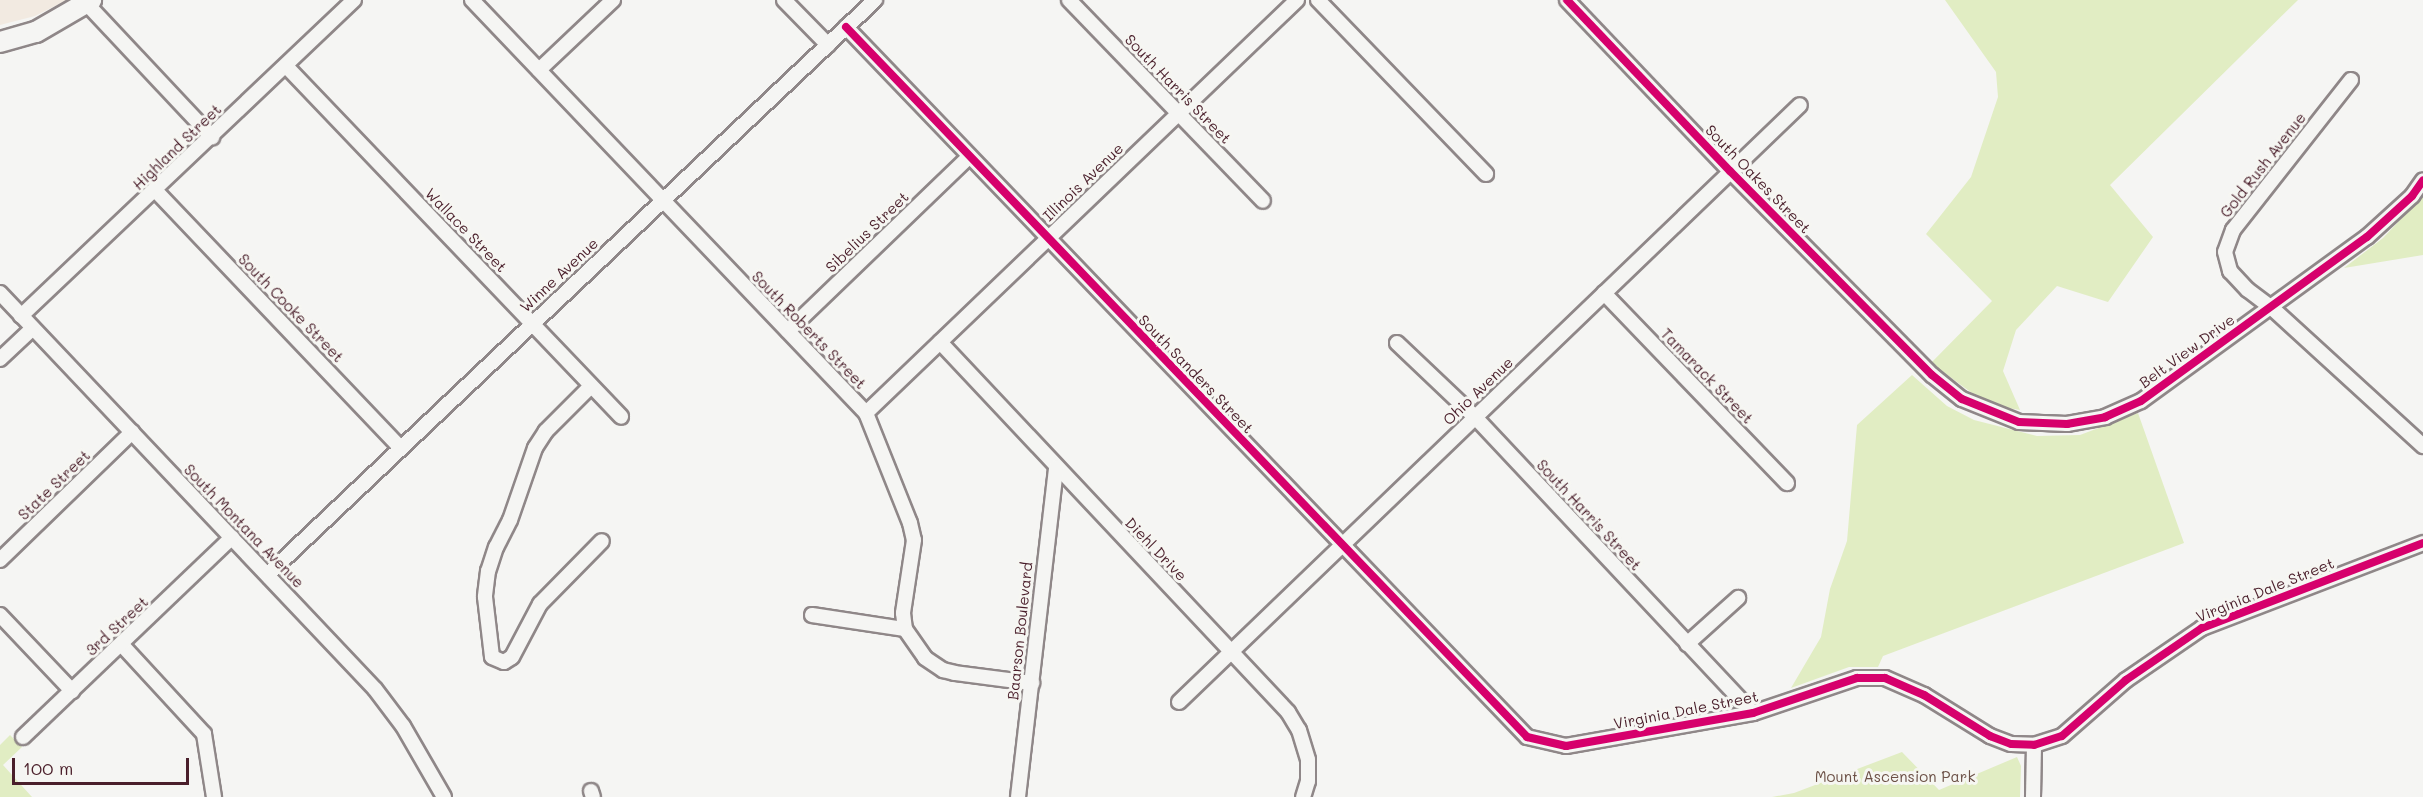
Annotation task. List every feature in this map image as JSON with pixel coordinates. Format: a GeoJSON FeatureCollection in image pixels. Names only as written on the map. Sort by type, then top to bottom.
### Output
{"type":"FeatureCollection","features":[{"type":"Feature","properties":{"kind":"street","name":"Highland Street"},"geometry":{"type":"LineString","coordinates":[[21,316],[156,191],[354,0]]}},
{"type":"Feature","properties":{"kind":"street","name":"South Roberts Street"},"geometry":{"type":"LineString","coordinates":[[472,0],[661,202],[866,413],[895,482],[914,540],[903,613],[905,629]]}},
{"type":"Feature","properties":{"kind":"street"},"geometry":{"type":"LineString","coordinates":[[539,70],[613,0]]}},
{"type":"Feature","properties":{"kind":"street"},"geometry":{"type":"LineString","coordinates":[[784,0],[828,45]]}},
{"type":"Feature","properties":{"kind":"street","name":"Winne Avenue"},"geometry":{"type":"LineString","coordinates":[[267,575],[875,0]]}},
{"type":"Feature","properties":{"kind":"street","name":"South Harris Street"},"geometry":{"type":"LineString","coordinates":[[1069,0],[1263,201]]}},
{"type":"Feature","properties":{"kind":"street","name":"Illinois Avenue"},"geometry":{"type":"LineString","coordinates":[[866,413],[1298,0]]}},
{"type":"Feature","properties":{"kind":"street"},"geometry":{"type":"LineString","coordinates":[[1318,0],[1486,174]]}},
{"type":"Feature","properties":{"kind":"street","name":"South Oakes Street"},"geometry":{"type":"LineString","coordinates":[[1567,0],[1730,171],[1932,375]]}},
{"type":"Feature","properties":{"kind":"street"},"geometry":{"type":"LineString","coordinates":[[0,42],[36,32],[89,2],[212,136]]}},
{"type":"Feature","properties":{"kind":"street","name":"South Sanders Street"},"geometry":{"type":"LineString","coordinates":[[846,27],[1527,737]]}},
{"type":"Feature","properties":{"kind":"street","name":"Wallace Street"},"geometry":{"type":"LineString","coordinates":[[286,66],[621,417]]}},
{"type":"Feature","properties":{"kind":"street","name":"Gold Rush Avenue"},"geometry":{"type":"LineString","coordinates":[[2351,80],[2233,230],[2225,252],[2230,271],[2423,446]]}},
{"type":"Feature","properties":{"kind":"street","name":"Ohio Avenue"},"geometry":{"type":"LineString","coordinates":[[1179,702],[1800,105]]}},
{"type":"Feature","properties":{"kind":"street","name":"Sibelius Street"},"geometry":{"type":"LineString","coordinates":[[788,331],[970,156]]}},
{"type":"Feature","properties":{"kind":"street","name":"Belt View Drive"},"geometry":{"type":"LineString","coordinates":[[1932,375],[1962,399],[2019,422],[2059,425],[2105,417],[2141,401],[2211,348],[2272,308],[2367,237],[2412,196],[2423,180]]}},
{"type":"Feature","properties":{"kind":"street","name":"South Cooke Street"},"geometry":{"type":"LineString","coordinates":[[156,191],[401,448]]}},
{"type":"Feature","properties":{"kind":"street","name":"South Montana Avenue"},"geometry":{"type":"LineString","coordinates":[[0,293],[344,654],[390,707],[415,744],[444,797]]}},
{"type":"Feature","properties":{"kind":"street","name":"Tamarack Street"},"geometry":{"type":"LineString","coordinates":[[1604,293],[1787,483]]}},
{"type":"Feature","properties":{"kind":"street"},"geometry":{"type":"LineString","coordinates":[[0,359],[33,328]]}},
{"type":"Feature","properties":{"kind":"street","name":"Diehl Drive"},"geometry":{"type":"LineString","coordinates":[[940,342],[1275,697],[1299,730],[1309,766],[1303,797]]}},
{"type":"Feature","properties":{"kind":"street","name":"South Harris Street"},"geometry":{"type":"LineString","coordinates":[[1397,343],[1475,417],[1753,713]]}},
{"type":"Feature","properties":{"kind":"street"},"geometry":{"type":"LineString","coordinates":[[591,386],[546,431],[535,448],[510,520],[496,547],[488,571],[485,597],[492,657],[504,662],[512,657],[540,604],[602,541]]}},
{"type":"Feature","properties":{"kind":"street","name":"State Street"},"geometry":{"type":"LineString","coordinates":[[0,560],[132,432]]}},
{"type":"Feature","properties":{"kind":"street","name":"Baarson Boulevard"},"geometry":{"type":"LineString","coordinates":[[1018,797],[1056,467]]}},
{"type":"Feature","properties":{"kind":"street","name":"3rd Street"},"geometry":{"type":"LineString","coordinates":[[23,737],[122,645],[232,537]]}},
{"type":"Feature","properties":{"kind":"street","name":"Virginia Dale Street"},"geometry":{"type":"LineString","coordinates":[[1527,737],[1566,746],[1753,713],[1857,678],[1885,678],[1924,695],[1990,736],[2011,744],[2034,745],[2062,736],[2126,680],[2202,628],[2423,543]]}},
{"type":"Feature","properties":{"kind":"street"},"geometry":{"type":"LineString","coordinates":[[1687,644],[1738,598]]}},
{"type":"Feature","properties":{"kind":"street"},"geometry":{"type":"LineString","coordinates":[[0,615],[72,691]]}},
{"type":"Feature","properties":{"kind":"street"},"geometry":{"type":"LineString","coordinates":[[812,615],[905,629],[925,658],[943,670],[1032,682]]}},
{"type":"Feature","properties":{"kind":"street"},"geometry":{"type":"LineString","coordinates":[[122,645],[204,734],[214,797]]}},
{"type":"Feature","properties":{"kind":"street"},"geometry":{"type":"LineString","coordinates":[[2033,797],[2034,745]]}},
{"type":"Feature","properties":{"kind":"shaded area"},"geometry":{"type":"Polygon","coordinates":[[[0,0],[67,0],[35,16],[0,25],[0,0]]]}},
{"type":"Feature","properties":{"kind":"green space"},"geometry":{"type":"Polygon","coordinates":[[[1945,0],[2298,0],[2110,185],[2153,237],[2108,302],[2057,286],[2016,330],[2003,371],[2020,410],[1996,406],[1976,396],[1931,363],[1992,301],[1926,234],[1971,177],[1998,97],[1996,72],[1945,0]]]}},
{"type":"Feature","properties":{"kind":"green space"},"geometry":{"type":"Polygon","coordinates":[[[2423,196],[2423,255],[2344,268],[2383,238],[2423,196]]]}},
{"type":"Feature","properties":{"kind":"green space"},"geometry":{"type":"Polygon","coordinates":[[[1912,375],[1947,406],[1974,420],[2037,436],[2080,435],[2138,413],[2184,543],[1883,656],[1878,667],[1849,667],[1791,688],[1821,637],[1830,589],[1847,541],[1857,425],[1912,375]]]}},
{"type":"Feature","properties":{"kind":"green space"},"geometry":{"type":"Polygon","coordinates":[[[10,735],[22,747],[3,765],[32,797],[0,797],[0,745],[10,735]]]}},
{"type":"Feature","properties":{"kind":"green space","name":"Mount Ascension Park"},"geometry":{"type":"Polygon","coordinates":[[[1902,752],[1939,790],[2017,757],[2021,766],[2020,797],[1772,797],[1794,793],[1902,752]]]}},
{"type":"Feature","properties":{"kind":"cycle path"},"geometry":{"type":"LineString","coordinates":[[1567,0],[1730,171],[1932,375],[1962,399],[2019,422],[2067,424],[2105,417],[2141,401],[2367,237],[2412,196],[2423,180]]}},
{"type":"Feature","properties":{"kind":"cycle path"},"geometry":{"type":"LineString","coordinates":[[846,27],[1527,737],[1566,746],[1753,713],[1857,678],[1885,678],[1924,695],[1990,736],[2011,744],[2034,745],[2062,736],[2126,680],[2202,628],[2423,543]]}}]}
